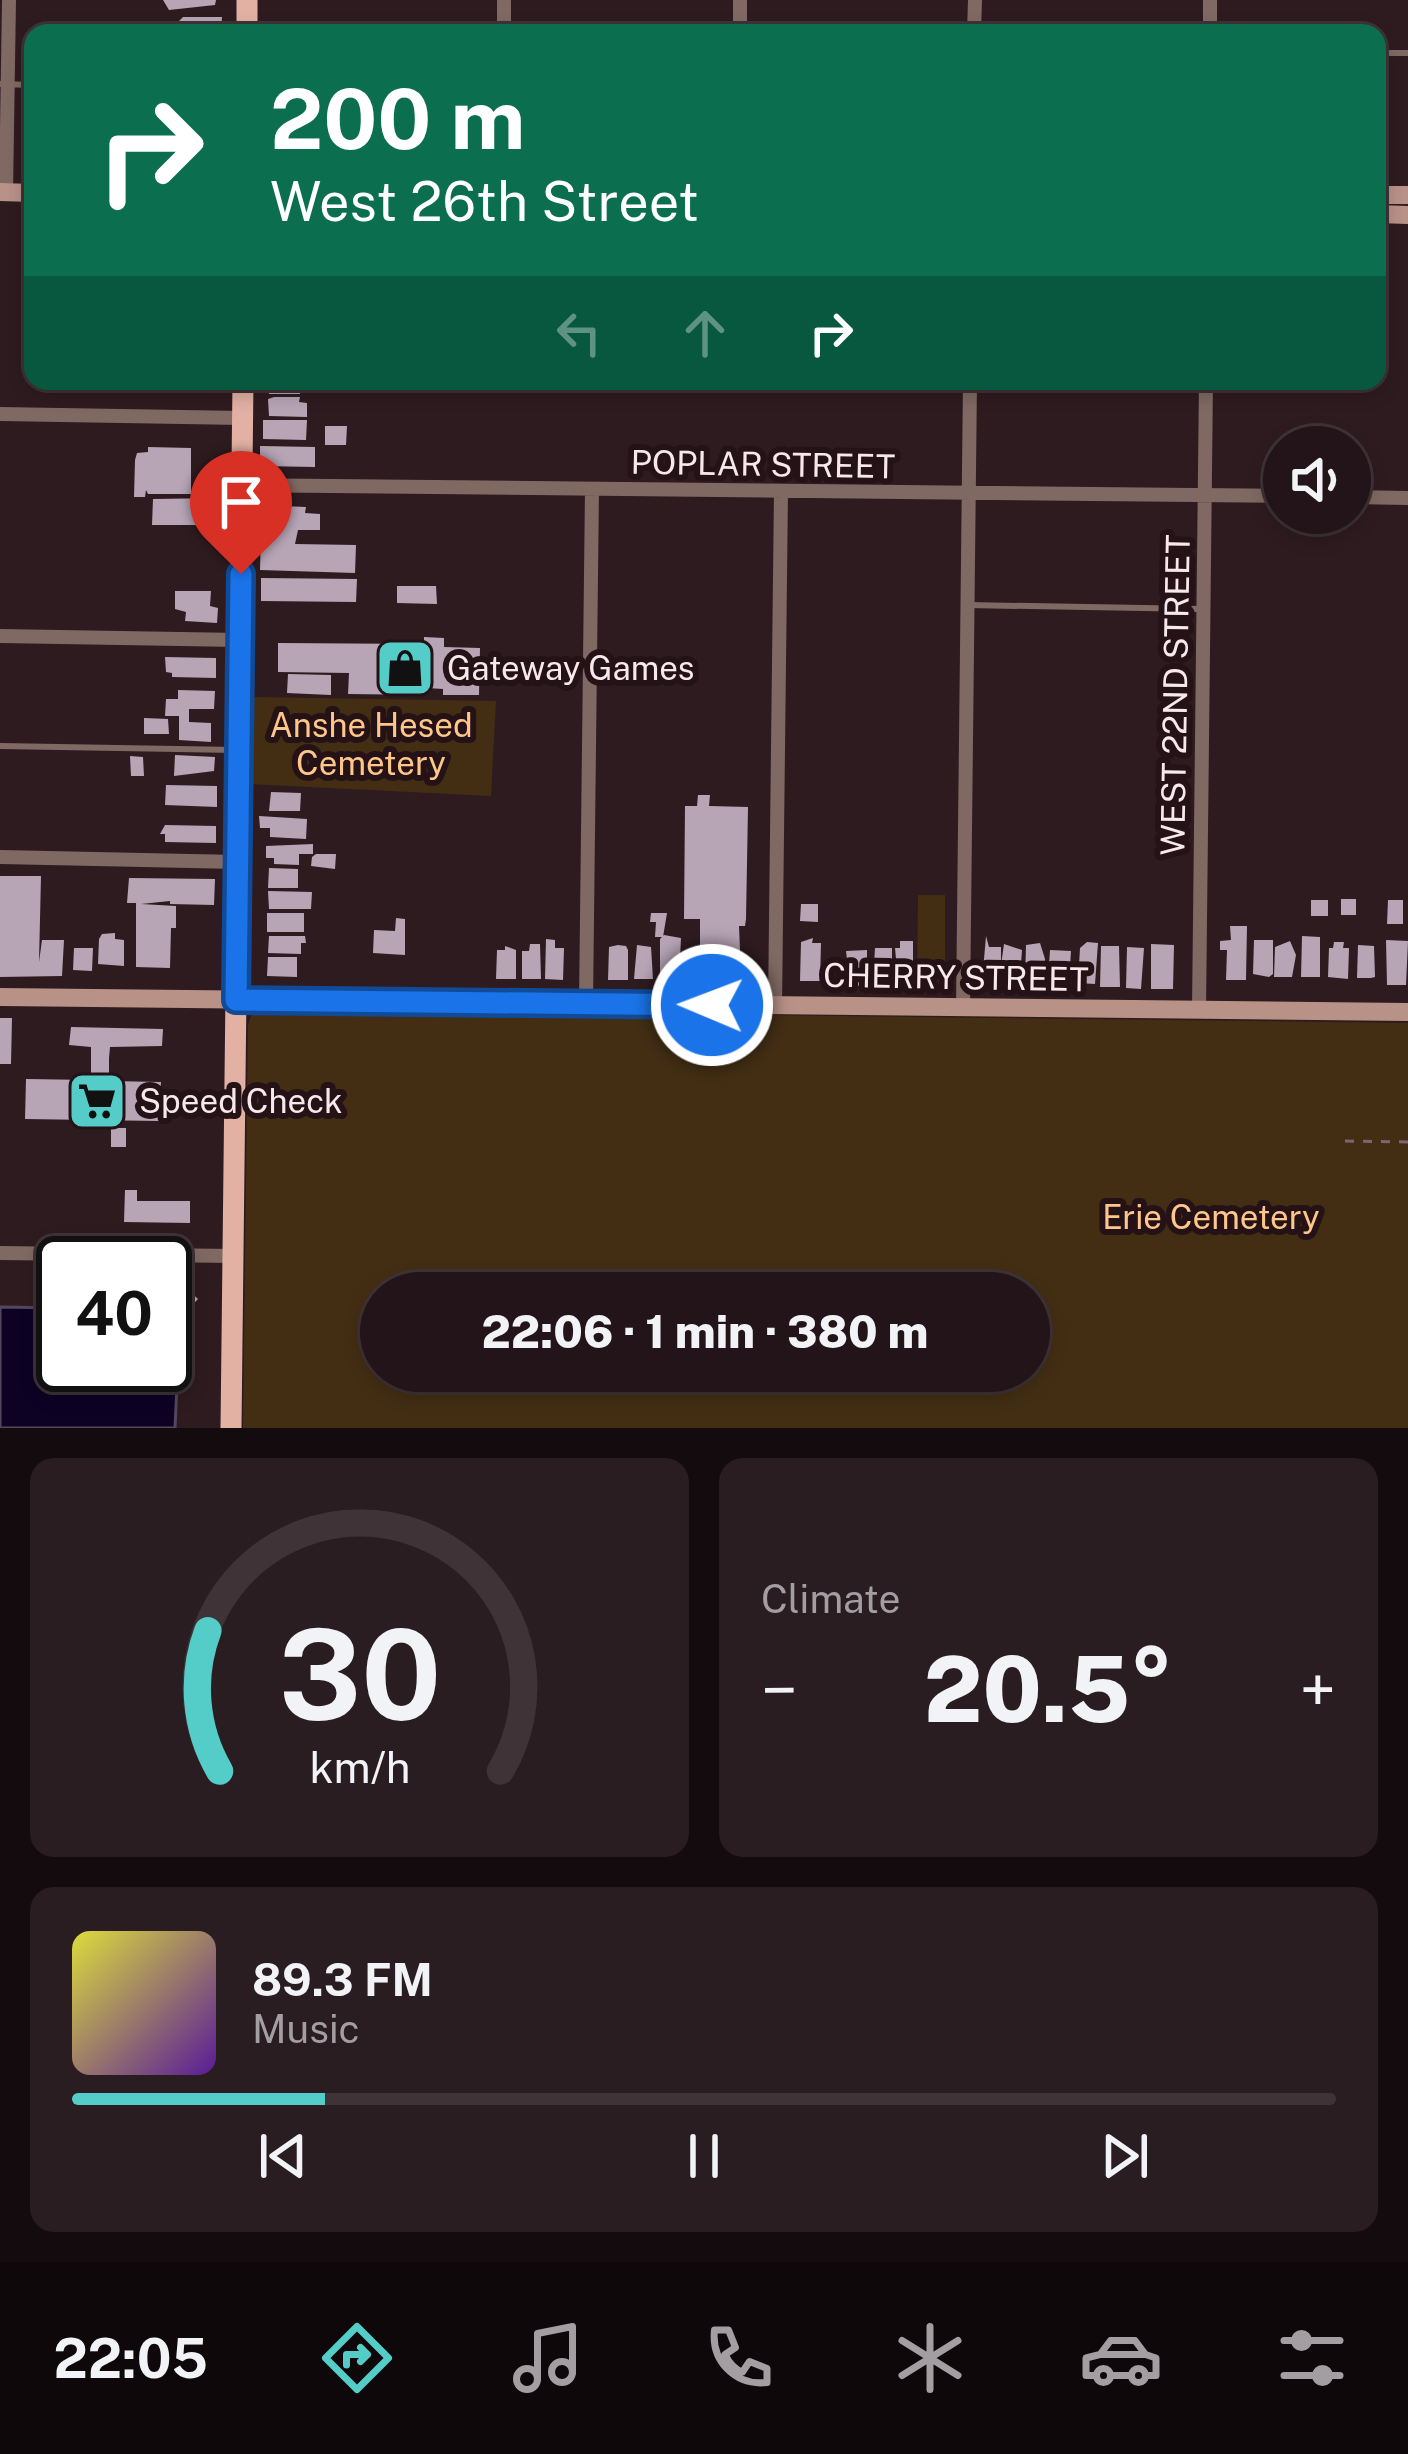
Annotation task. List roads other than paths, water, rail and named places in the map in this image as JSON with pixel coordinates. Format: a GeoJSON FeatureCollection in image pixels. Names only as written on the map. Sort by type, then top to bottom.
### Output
{"type":"FeatureCollection","features":[{"type":"Feature","properties":{"kind":"main road"},"geometry":{"type":"LineString","coordinates":[[231,1428],[243,390]]}},
{"type":"Feature","properties":{"kind":"street"},"geometry":{"type":"LineString","coordinates":[[3,192],[9,0]]}},
{"type":"Feature","properties":{"kind":"street"},"geometry":{"type":"LineString","coordinates":[[963,1008],[970,390]]}},
{"type":"Feature","properties":{"kind":"street","name":"WEST 22ND STREET"},"geometry":{"type":"LineString","coordinates":[[1199,1010],[1206,390]]}},
{"type":"Feature","properties":{"kind":"street"},"geometry":{"type":"LineString","coordinates":[[0,414],[242,418]]}},
{"type":"Feature","properties":{"kind":"street","name":"POPLAR STREET"},"geometry":{"type":"LineString","coordinates":[[242,485],[1263,496]]}},
{"type":"Feature","properties":{"kind":"street"},"geometry":{"type":"LineString","coordinates":[[586,1004],[592,489]]}},
{"type":"Feature","properties":{"kind":"street"},"geometry":{"type":"LineString","coordinates":[[775,1006],[781,491]]}},
{"type":"Feature","properties":{"kind":"street"},"geometry":{"type":"LineString","coordinates":[[1371,497],[1408,498]]}},
{"type":"Feature","properties":{"kind":"street"},"geometry":{"type":"LineString","coordinates":[[0,636],[240,640]]}},
{"type":"Feature","properties":{"kind":"street"},"geometry":{"type":"LineString","coordinates":[[0,857],[238,862]]}},
{"type":"Feature","properties":{"kind":"street","name":"CHERRY STREET"},"geometry":{"type":"LineString","coordinates":[[0,997],[1408,1012]]}},
{"type":"Feature","properties":{"kind":"street"},"geometry":{"type":"LineString","coordinates":[[0,1253],[233,1256]]}},
{"type":"Feature","properties":{"kind":"lane"},"geometry":{"type":"LineString","coordinates":[[967,605],[1203,609]]}},
{"type":"Feature","properties":{"kind":"lane"},"geometry":{"type":"LineString","coordinates":[[0,746],[239,750]]}},
{"type":"Feature","properties":{"kind":"place","name":"Gateway Games"},"geometry":{"type":"Point","coordinates":[405,668]}},
{"type":"Feature","properties":{"kind":"place","name":"Speed Check"},"geometry":{"type":"Point","coordinates":[97,1101]}},
{"type":"Feature","properties":{"kind":"park label","name":"Anshe Hesed Cemetery"},"geometry":{"type":"Point","coordinates":[371,744]}},
{"type":"Feature","properties":{"kind":"park label","name":"Erie Cemetery"},"geometry":{"type":"Point","coordinates":[1211,1217]}}]}
